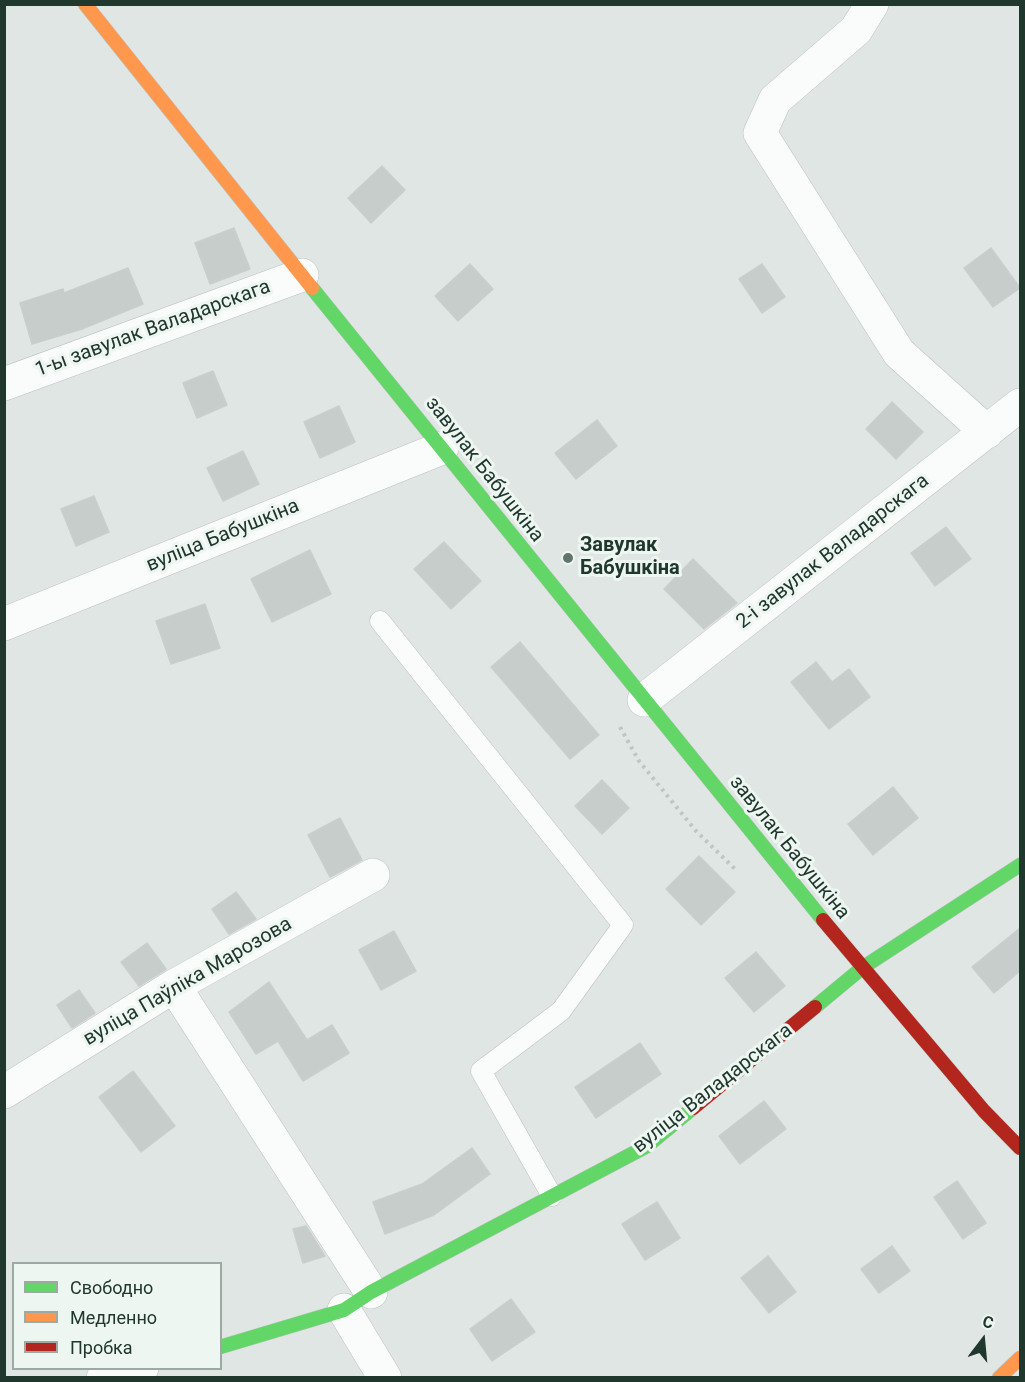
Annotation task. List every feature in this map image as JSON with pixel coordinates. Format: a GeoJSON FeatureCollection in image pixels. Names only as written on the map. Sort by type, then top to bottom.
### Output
{"type":"FeatureCollection","features":[{"type":"Feature","properties":{"kind":"main road","name":"завулак Бабушкіна"},"geometry":{"type":"LineString","coordinates":[[85,4],[862,968],[984,1111],[1020,1148]]}},
{"type":"Feature","properties":{"kind":"main road","name":"вуліца Валадарскага"},"geometry":{"type":"LineString","coordinates":[[222,1346],[344,1310],[371,1292],[647,1146],[862,968],[1020,865]]}},
{"type":"Feature","properties":{"kind":"main road"},"geometry":{"type":"LineString","coordinates":[[999,1377],[1020,1358]]}},
{"type":"Feature","properties":{"kind":"street"},"geometry":{"type":"LineString","coordinates":[[872,4],[856,30],[775,100],[760,133],[899,354],[987,432]]}},
{"type":"Feature","properties":{"kind":"street","name":"1-ы завулак Валадарскага"},"geometry":{"type":"LineString","coordinates":[[4,384],[302,275]]}},
{"type":"Feature","properties":{"kind":"street","name":"2-і завулак Валадарскага"},"geometry":{"type":"LineString","coordinates":[[644,700],[1020,405]]}},
{"type":"Feature","properties":{"kind":"street","name":"вуліца Бабушкіна"},"geometry":{"type":"LineString","coordinates":[[4,624],[442,448]]}},
{"type":"Feature","properties":{"kind":"street","name":"вуліца Паўліка Марозова"},"geometry":{"type":"LineString","coordinates":[[4,1092],[174,987],[373,875]]}},
{"type":"Feature","properties":{"kind":"street"},"geometry":{"type":"LineString","coordinates":[[174,987],[371,1292]]}},
{"type":"Feature","properties":{"kind":"street"},"geometry":{"type":"LineString","coordinates":[[344,1310],[385,1377]]}},
{"type":"Feature","properties":{"kind":"street"},"geometry":{"type":"LineString","coordinates":[[103,1377],[133,1370]]}},
{"type":"Feature","properties":{"kind":"lane"},"geometry":{"type":"LineString","coordinates":[[380,621],[623,926],[561,1011],[481,1071],[552,1196]]}},
{"type":"Feature","properties":{"kind":"path"},"geometry":{"type":"LineString","coordinates":[[639,761],[696,831]]}},
{"type":"Feature","properties":{"kind":"building"},"geometry":{"type":"Polygon","coordinates":[[[382,166],[405,190],[371,223],[348,198],[382,166]]]}},
{"type":"Feature","properties":{"kind":"building"},"geometry":{"type":"Polygon","coordinates":[[[234,228],[250,269],[210,284],[195,243],[234,228]]]}},
{"type":"Feature","properties":{"kind":"building"},"geometry":{"type":"Polygon","coordinates":[[[991,248],[1020,288],[993,307],[964,268],[991,248]]]}},
{"type":"Feature","properties":{"kind":"building"},"geometry":{"type":"Polygon","coordinates":[[[470,264],[493,289],[458,321],[435,296],[470,264]]]}},
{"type":"Feature","properties":{"kind":"building"},"geometry":{"type":"Polygon","coordinates":[[[762,264],[785,297],[762,313],[739,279],[762,264]]]}},
{"type":"Feature","properties":{"kind":"building"},"geometry":{"type":"Polygon","coordinates":[[[128,268],[143,304],[82,329],[32,344],[20,303],[63,289],[64,293],[128,268]]]}},
{"type":"Feature","properties":{"kind":"building"},"geometry":{"type":"Polygon","coordinates":[[[213,371],[227,405],[197,418],[183,383],[213,371]]]}},
{"type":"Feature","properties":{"kind":"building"},"geometry":{"type":"Polygon","coordinates":[[[892,402],[923,432],[896,459],[866,429],[892,402]]]}},
{"type":"Feature","properties":{"kind":"building"},"geometry":{"type":"Polygon","coordinates":[[[339,406],[355,442],[320,458],[304,422],[339,406]]]}},
{"type":"Feature","properties":{"kind":"building"},"geometry":{"type":"Polygon","coordinates":[[[597,420],[617,446],[576,479],[555,453],[597,420]]]}},
{"type":"Feature","properties":{"kind":"building"},"geometry":{"type":"Polygon","coordinates":[[[243,451],[259,484],[223,501],[207,468],[243,451]]]}},
{"type":"Feature","properties":{"kind":"building"},"geometry":{"type":"Polygon","coordinates":[[[94,496],[109,532],[76,546],[61,509],[94,496]]]}},
{"type":"Feature","properties":{"kind":"building"},"geometry":{"type":"Polygon","coordinates":[[[946,527],[971,559],[935,586],[911,553],[946,527]]]}},
{"type":"Feature","properties":{"kind":"building"},"geometry":{"type":"Polygon","coordinates":[[[444,542],[481,581],[451,609],[414,569],[444,542]]]}},
{"type":"Feature","properties":{"kind":"building"},"geometry":{"type":"Polygon","coordinates":[[[310,550],[331,594],[272,622],[251,579],[310,550]]]}},
{"type":"Feature","properties":{"kind":"building"},"geometry":{"type":"Polygon","coordinates":[[[693,559],[737,603],[704,629],[664,589],[693,559]]]}},
{"type":"Feature","properties":{"kind":"building"},"geometry":{"type":"Polygon","coordinates":[[[205,604],[220,648],[171,664],[156,621],[205,604]]]}},
{"type":"Feature","properties":{"kind":"building"},"geometry":{"type":"Polygon","coordinates":[[[520,642],[599,735],[570,759],[491,667],[520,642]]]}},
{"type":"Feature","properties":{"kind":"building"},"geometry":{"type":"Polygon","coordinates":[[[816,662],[832,682],[849,669],[870,697],[829,729],[791,682],[816,662]]]}},
{"type":"Feature","properties":{"kind":"building"},"geometry":{"type":"Polygon","coordinates":[[[602,780],[629,808],[602,834],[575,806],[602,780]]]}},
{"type":"Feature","properties":{"kind":"building"},"geometry":{"type":"Polygon","coordinates":[[[893,787],[918,818],[873,855],[848,824],[893,787]]]}},
{"type":"Feature","properties":{"kind":"building"},"geometry":{"type":"Polygon","coordinates":[[[340,818],[362,860],[330,877],[308,835],[340,818]]]}},
{"type":"Feature","properties":{"kind":"building"},"geometry":{"type":"Polygon","coordinates":[[[699,856],[735,892],[701,925],[666,889],[699,856]]]}},
{"type":"Feature","properties":{"kind":"building"},"geometry":{"type":"Polygon","coordinates":[[[236,892],[256,919],[229,934],[212,909],[236,892]]]}},
{"type":"Feature","properties":{"kind":"building"},"geometry":{"type":"Polygon","coordinates":[[[1020,928],[1020,971],[994,993],[972,967],[1020,928]]]}},
{"type":"Feature","properties":{"kind":"building"},"geometry":{"type":"Polygon","coordinates":[[[394,931],[416,971],[381,990],[359,950],[394,931]]]}},
{"type":"Feature","properties":{"kind":"building"},"geometry":{"type":"Polygon","coordinates":[[[147,943],[166,969],[139,986],[121,962],[147,943]]]}},
{"type":"Feature","properties":{"kind":"building"},"geometry":{"type":"Polygon","coordinates":[[[756,952],[785,986],[754,1012],[725,978],[756,952]]]}},
{"type":"Feature","properties":{"kind":"building"},"geometry":{"type":"Polygon","coordinates":[[[269,982],[307,1040],[332,1025],[349,1053],[303,1081],[278,1041],[256,1054],[229,1012],[269,982]]]}},
{"type":"Feature","properties":{"kind":"building"},"geometry":{"type":"Polygon","coordinates":[[[79,990],[95,1013],[72,1028],[57,1005],[79,990]]]}},
{"type":"Feature","properties":{"kind":"building"},"geometry":{"type":"Polygon","coordinates":[[[640,1043],[661,1074],[596,1118],[575,1087],[640,1043]]]}},
{"type":"Feature","properties":{"kind":"building"},"geometry":{"type":"Polygon","coordinates":[[[133,1071],[175,1126],[141,1152],[99,1097],[133,1071]]]}},
{"type":"Feature","properties":{"kind":"building"},"geometry":{"type":"Polygon","coordinates":[[[764,1101],[786,1129],[740,1164],[719,1136],[764,1101]]]}},
{"type":"Feature","properties":{"kind":"building"},"geometry":{"type":"Polygon","coordinates":[[[472,1148],[490,1174],[434,1215],[385,1234],[373,1202],[422,1184],[472,1148]]]}},
{"type":"Feature","properties":{"kind":"building"},"geometry":{"type":"Polygon","coordinates":[[[957,1181],[986,1223],[963,1239],[934,1197],[957,1181]]]}},
{"type":"Feature","properties":{"kind":"building"},"geometry":{"type":"Polygon","coordinates":[[[657,1202],[680,1238],[645,1260],[622,1224],[657,1202]]]}},
{"type":"Feature","properties":{"kind":"building"},"geometry":{"type":"Polygon","coordinates":[[[306,1226],[325,1256],[303,1263],[293,1229],[306,1226]]]}},
{"type":"Feature","properties":{"kind":"building"},"geometry":{"type":"Polygon","coordinates":[[[892,1246],[910,1271],[879,1293],[861,1269],[892,1246]]]}},
{"type":"Feature","properties":{"kind":"building"},"geometry":{"type":"Polygon","coordinates":[[[768,1256],[796,1292],[769,1313],[741,1278],[768,1256]]]}},
{"type":"Feature","properties":{"kind":"building"},"geometry":{"type":"Polygon","coordinates":[[[511,1299],[535,1332],[492,1361],[470,1329],[511,1299]]]}},
{"type":"Feature","properties":{"kind":"traffic: fast"},"geometry":{"type":"LineString","coordinates":[[312,288],[823,920]]}},
{"type":"Feature","properties":{"kind":"traffic: fast"},"geometry":{"type":"LineString","coordinates":[[815,1007],[862,968],[1020,865]]}},
{"type":"Feature","properties":{"kind":"traffic: fast"},"geometry":{"type":"LineString","coordinates":[[222,1346],[344,1310],[371,1292],[647,1146],[693,1108]]}},
{"type":"Feature","properties":{"kind":"traffic: slow"},"geometry":{"type":"LineString","coordinates":[[85,4],[312,288]]}},
{"type":"Feature","properties":{"kind":"traffic: slow"},"geometry":{"type":"LineString","coordinates":[[999,1378],[1020,1358]]}},
{"type":"Feature","properties":{"kind":"traffic: jam"},"geometry":{"type":"LineString","coordinates":[[823,920],[984,1111],[1020,1148]]}},
{"type":"Feature","properties":{"kind":"traffic: jam"},"geometry":{"type":"LineString","coordinates":[[693,1108],[815,1007]]}},
{"type":"Feature","properties":{"kind":"place","name":"Завулак Бабушкіна"},"geometry":{"type":"Point","coordinates":[568,558]}}]}
